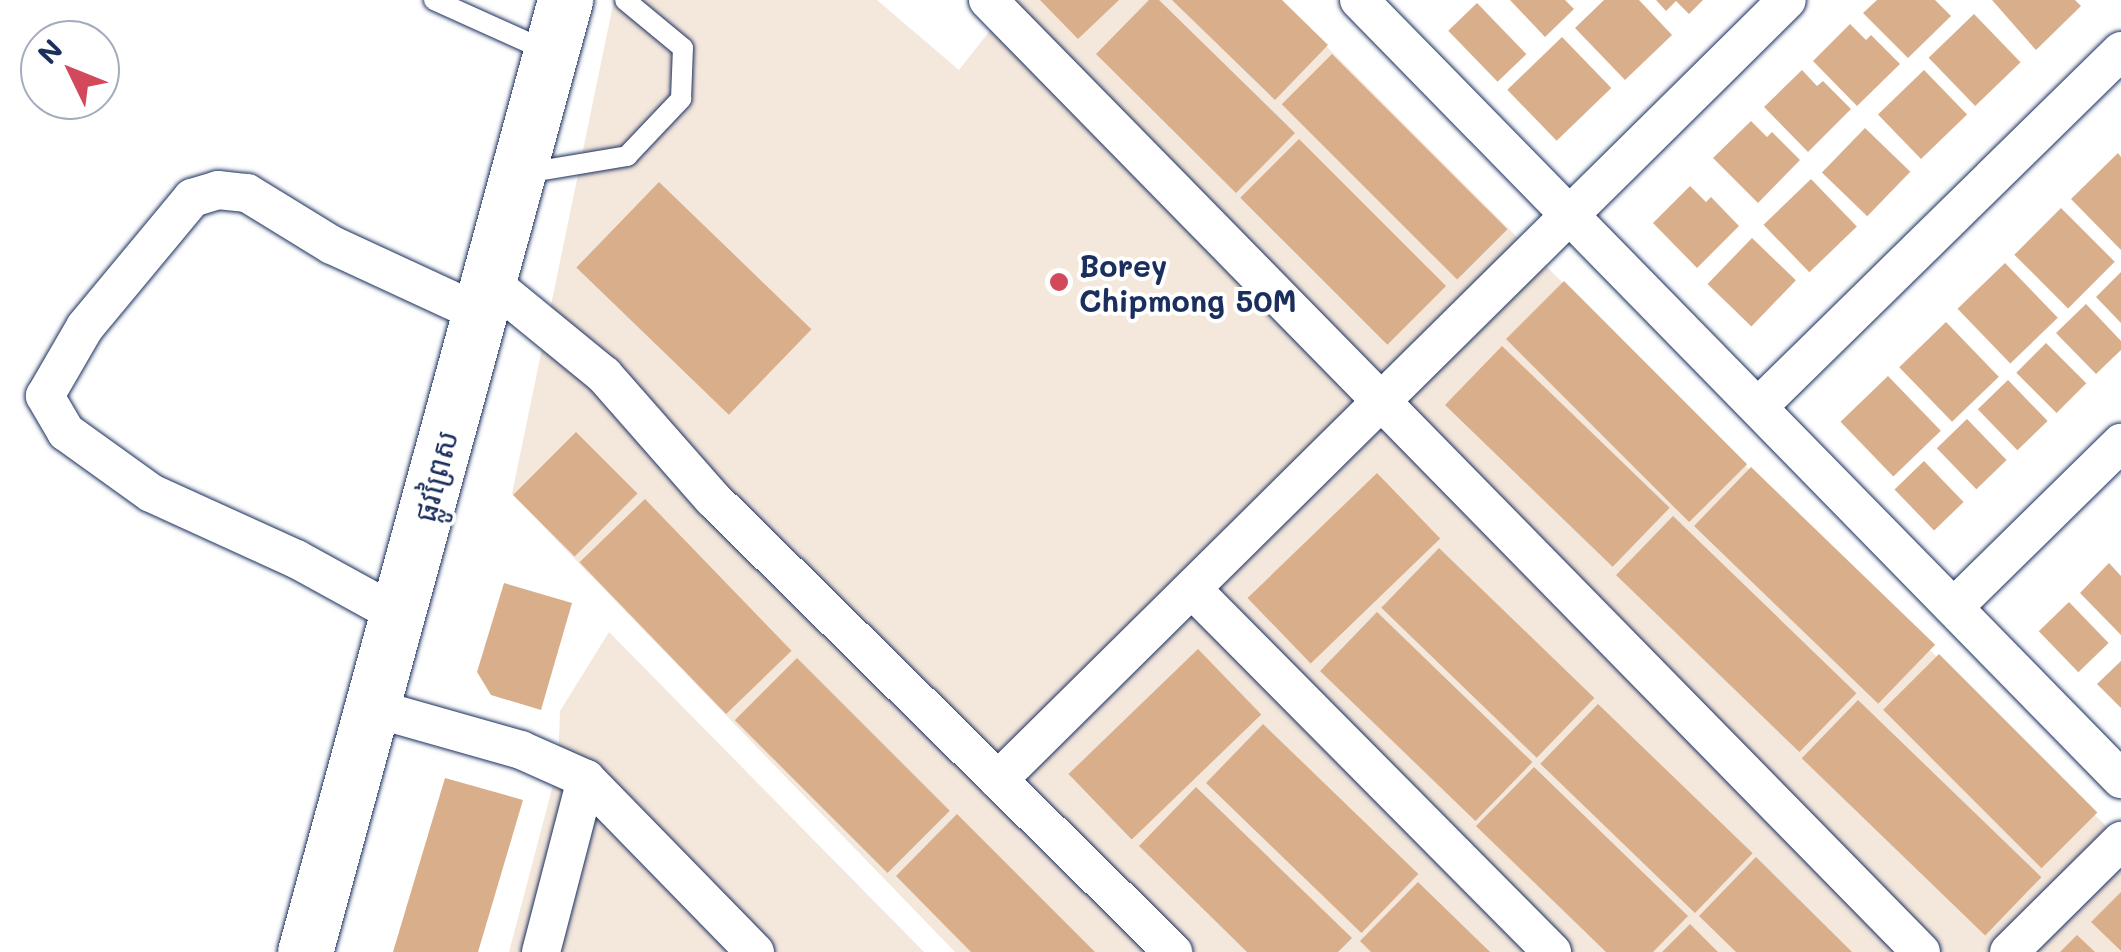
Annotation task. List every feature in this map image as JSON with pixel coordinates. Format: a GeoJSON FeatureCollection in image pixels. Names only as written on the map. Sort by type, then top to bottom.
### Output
{"type":"FeatureCollection","features":[{"type":"Feature","properties":{"kind":"main road","name":"ផ្លូវព្រៃស"},"geometry":{"type":"LineString","coordinates":[[306,952],[566,0]]}},
{"type":"Feature","properties":{"kind":"street"},"geometry":{"type":"LineString","coordinates":[[988,0],[1921,952]]}},
{"type":"Feature","properties":{"kind":"street"},"geometry":{"type":"LineString","coordinates":[[998,780],[1787,0]]}},
{"type":"Feature","properties":{"kind":"street"},"geometry":{"type":"LineString","coordinates":[[1372,4],[1570,215],[2121,779]]}},
{"type":"Feature","properties":{"kind":"street"},"geometry":{"type":"LineString","coordinates":[[1759,406],[2121,51]]}},
{"type":"Feature","properties":{"kind":"street"},"geometry":{"type":"LineString","coordinates":[[398,615],[296,559],[152,493],[66,432],[45,396],[85,327],[192,198],[218,190],[246,193],[332,245],[484,297],[604,375],[713,499],[1173,952]]}},
{"type":"Feature","properties":{"kind":"street"},"geometry":{"type":"LineString","coordinates":[[1954,606],[2121,443]]}},
{"type":"Feature","properties":{"kind":"street"},"geometry":{"type":"LineString","coordinates":[[1193,590],[1552,952]]}},
{"type":"Feature","properties":{"kind":"street"},"geometry":{"type":"LineString","coordinates":[[373,708],[520,750],[586,779],[754,952]]}},
{"type":"Feature","properties":{"kind":"street"},"geometry":{"type":"LineString","coordinates":[[541,952],[586,779]]}},
{"type":"Feature","properties":{"kind":"street"},"geometry":{"type":"LineString","coordinates":[[2009,952],[2121,841]]}},
{"type":"Feature","properties":{"kind":"lane"},"geometry":{"type":"LineString","coordinates":[[434,0],[551,53]]}},
{"type":"Feature","properties":{"kind":"lane"},"geometry":{"type":"LineString","coordinates":[[518,175],[626,156],[681,99],[683,48],[625,0]]}},
{"type":"Feature","properties":{"kind":"shaded area","name":"Borey Chipmong 50M"},"geometry":{"type":"Polygon","coordinates":[[[614,0],[877,0],[959,70],[1014,0],[1280,0],[2121,841],[2121,952],[955,952],[512,494],[614,0]]]}},
{"type":"Feature","properties":{"kind":"shaded area"},"geometry":{"type":"Polygon","coordinates":[[[609,632],[924,952],[509,952],[558,766],[560,711],[609,632]]]}},
{"type":"Feature","properties":{"kind":"building"},"geometry":{"type":"Polygon","coordinates":[[[1040,0],[1119,0],[1078,39],[1040,0]]]}},
{"type":"Feature","properties":{"kind":"building"},"geometry":{"type":"Polygon","coordinates":[[[1149,0],[1159,0],[1295,133],[1236,193],[1096,54],[1149,0]]]}},
{"type":"Feature","properties":{"kind":"building"},"geometry":{"type":"Polygon","coordinates":[[[1172,0],[1282,0],[1328,45],[1275,100],[1172,0]]]}},
{"type":"Feature","properties":{"kind":"building"},"geometry":{"type":"Polygon","coordinates":[[[1510,0],[1565,0],[1574,9],[1545,37],[1510,0]]]}},
{"type":"Feature","properties":{"kind":"building"},"geometry":{"type":"Polygon","coordinates":[[[1604,0],[1639,0],[1672,35],[1625,80],[1575,28],[1604,0]]]}},
{"type":"Feature","properties":{"kind":"building"},"geometry":{"type":"Polygon","coordinates":[[[1656,0],[1703,0],[1689,14],[1676,1],[1666,11],[1656,0]]]}},
{"type":"Feature","properties":{"kind":"building"},"geometry":{"type":"Polygon","coordinates":[[[1877,0],[1935,0],[1951,16],[1908,58],[1863,13],[1877,0]]]}},
{"type":"Feature","properties":{"kind":"building"},"geometry":{"type":"Polygon","coordinates":[[[1992,0],[2075,0],[2081,6],[2036,50],[1992,0]]]}},
{"type":"Feature","properties":{"kind":"building"},"geometry":{"type":"Polygon","coordinates":[[[1477,3],[1526,54],[1498,82],[1448,31],[1477,3]]]}},
{"type":"Feature","properties":{"kind":"building"},"geometry":{"type":"Polygon","coordinates":[[[1974,14],[2021,62],[1975,106],[1929,58],[1974,14]]]}},
{"type":"Feature","properties":{"kind":"building"},"geometry":{"type":"Polygon","coordinates":[[[1850,24],[1866,40],[1871,35],[1900,64],[1857,106],[1813,61],[1850,24]]]}},
{"type":"Feature","properties":{"kind":"building"},"geometry":{"type":"Polygon","coordinates":[[[1562,37],[1611,88],[1557,141],[1507,90],[1562,37]]]}},
{"type":"Feature","properties":{"kind":"building"},"geometry":{"type":"Polygon","coordinates":[[[1332,54],[1507,229],[1457,280],[1282,104],[1332,54]]]}},
{"type":"Feature","properties":{"kind":"building"},"geometry":{"type":"Polygon","coordinates":[[[1802,70],[1817,86],[1823,81],[1851,109],[1808,152],[1764,107],[1802,70]]]}},
{"type":"Feature","properties":{"kind":"building"},"geometry":{"type":"Polygon","coordinates":[[[1924,70],[1967,115],[1921,159],[1878,114],[1924,70]]]}},
{"type":"Feature","properties":{"kind":"building"},"geometry":{"type":"Polygon","coordinates":[[[1751,121],[1767,137],[1772,132],[1800,160],[1758,203],[1713,158],[1751,121]]]}},
{"type":"Feature","properties":{"kind":"building"},"geometry":{"type":"Polygon","coordinates":[[[1865,128],[1910,172],[1867,216],[1822,173],[1865,128]]]}},
{"type":"Feature","properties":{"kind":"building"},"geometry":{"type":"Polygon","coordinates":[[[1299,139],[1446,286],[1387,345],[1240,198],[1299,139]]]}},
{"type":"Feature","properties":{"kind":"building"},"geometry":{"type":"Polygon","coordinates":[[[2118,153],[2121,157],[2121,250],[2071,199],[2118,153]]]}},
{"type":"Feature","properties":{"kind":"building"},"geometry":{"type":"Polygon","coordinates":[[[1811,179],[1857,226],[1809,272],[1764,225],[1811,179]]]}},
{"type":"Feature","properties":{"kind":"building"},"geometry":{"type":"Polygon","coordinates":[[[659,182],[812,329],[729,415],[576,268],[659,182]]]}},
{"type":"Feature","properties":{"kind":"building"},"geometry":{"type":"Polygon","coordinates":[[[1690,186],[1706,202],[1711,197],[1739,226],[1697,268],[1653,223],[1690,186]]]}},
{"type":"Feature","properties":{"kind":"building"},"geometry":{"type":"Polygon","coordinates":[[[2061,208],[2115,262],[2068,308],[2014,255],[2061,208]]]}},
{"type":"Feature","properties":{"kind":"building"},"geometry":{"type":"Polygon","coordinates":[[[1752,238],[1796,280],[1751,326],[1708,284],[1752,238]]]}},
{"type":"Feature","properties":{"kind":"building"},"geometry":{"type":"Polygon","coordinates":[[[2005,263],[2058,318],[2010,364],[1958,309],[2005,263]]]}},
{"type":"Feature","properties":{"kind":"building"},"geometry":{"type":"Polygon","coordinates":[[[2121,272],[2121,323],[2096,297],[2121,272]]]}},
{"type":"Feature","properties":{"kind":"building"},"geometry":{"type":"Polygon","coordinates":[[[1564,281],[1747,464],[1689,522],[1506,339],[1564,281]]]}},
{"type":"Feature","properties":{"kind":"building"},"geometry":{"type":"Polygon","coordinates":[[[2086,304],[2121,341],[2121,350],[2096,374],[2056,333],[2086,304]]]}},
{"type":"Feature","properties":{"kind":"building"},"geometry":{"type":"Polygon","coordinates":[[[1946,322],[1999,377],[1952,422],[1899,367],[1946,322]]]}},
{"type":"Feature","properties":{"kind":"building"},"geometry":{"type":"Polygon","coordinates":[[[2046,343],[2086,383],[2057,413],[2016,373],[2046,343]]]}},
{"type":"Feature","properties":{"kind":"building"},"geometry":{"type":"Polygon","coordinates":[[[1502,346],[1670,508],[1613,567],[1445,405],[1502,346]]]}},
{"type":"Feature","properties":{"kind":"building"},"geometry":{"type":"Polygon","coordinates":[[[1888,376],[1941,431],[1893,477],[1841,422],[1888,376]]]}},
{"type":"Feature","properties":{"kind":"building"},"geometry":{"type":"Polygon","coordinates":[[[2008,380],[2048,421],[2017,450],[1978,409],[2008,380]]]}},
{"type":"Feature","properties":{"kind":"building"},"geometry":{"type":"Polygon","coordinates":[[[1967,419],[2007,460],[1976,489],[1937,448],[1967,419]]]}},
{"type":"Feature","properties":{"kind":"building"},"geometry":{"type":"Polygon","coordinates":[[[576,432],[638,494],[575,556],[513,495],[576,432]]]}},
{"type":"Feature","properties":{"kind":"building"},"geometry":{"type":"Polygon","coordinates":[[[1924,461],[1964,502],[1934,530],[1895,489],[1924,461]]]}},
{"type":"Feature","properties":{"kind":"building"},"geometry":{"type":"Polygon","coordinates":[[[1751,467],[1935,645],[1878,704],[1694,526],[1751,467]]]}},
{"type":"Feature","properties":{"kind":"building"},"geometry":{"type":"Polygon","coordinates":[[[1377,473],[1440,538],[1311,663],[1248,598],[1377,473]]]}},
{"type":"Feature","properties":{"kind":"building"},"geometry":{"type":"Polygon","coordinates":[[[645,499],[792,651],[726,714],[580,562],[645,499]]]}},
{"type":"Feature","properties":{"kind":"building"},"geometry":{"type":"Polygon","coordinates":[[[1673,516],[1856,693],[1799,752],[1616,575],[1673,516]]]}},
{"type":"Feature","properties":{"kind":"building"},"geometry":{"type":"Polygon","coordinates":[[[1439,548],[1594,698],[1537,758],[1381,608],[1439,548]]]}},
{"type":"Feature","properties":{"kind":"building"},"geometry":{"type":"Polygon","coordinates":[[[2109,563],[2121,576],[2121,635],[2080,593],[2109,563]]]}},
{"type":"Feature","properties":{"kind":"building"},"geometry":{"type":"Polygon","coordinates":[[[504,583],[572,603],[541,710],[491,695],[477,672],[504,583]]]}},
{"type":"Feature","properties":{"kind":"building"},"geometry":{"type":"Polygon","coordinates":[[[2069,602],[2109,643],[2078,672],[2039,631],[2069,602]]]}},
{"type":"Feature","properties":{"kind":"building"},"geometry":{"type":"Polygon","coordinates":[[[1377,612],[1532,762],[1475,821],[1320,671],[1377,612]]]}},
{"type":"Feature","properties":{"kind":"building"},"geometry":{"type":"Polygon","coordinates":[[[1198,649],[1261,714],[1132,839],[1069,774],[1198,649]]]}},
{"type":"Feature","properties":{"kind":"building"},"geometry":{"type":"Polygon","coordinates":[[[1939,654],[2097,812],[2042,868],[1883,710],[1939,654]]]}},
{"type":"Feature","properties":{"kind":"building"},"geometry":{"type":"Polygon","coordinates":[[[797,658],[950,811],[888,873],[735,720],[797,658]]]}},
{"type":"Feature","properties":{"kind":"building"},"geometry":{"type":"Polygon","coordinates":[[[2121,661],[2121,708],[2097,684],[2121,661]]]}},
{"type":"Feature","properties":{"kind":"building"},"geometry":{"type":"Polygon","coordinates":[[[1858,700],[2041,877],[1985,935],[1802,758],[1858,700]]]}},
{"type":"Feature","properties":{"kind":"building"},"geometry":{"type":"Polygon","coordinates":[[[1598,704],[1753,853],[1695,913],[1540,764],[1598,704]]]}},
{"type":"Feature","properties":{"kind":"building"},"geometry":{"type":"Polygon","coordinates":[[[1263,724],[1418,874],[1361,933],[1206,783],[1263,724]]]}},
{"type":"Feature","properties":{"kind":"building"},"geometry":{"type":"Polygon","coordinates":[[[1534,767],[1688,916],[1653,952],[1606,952],[1476,826],[1534,767]]]}},
{"type":"Feature","properties":{"kind":"building"},"geometry":{"type":"Polygon","coordinates":[[[445,778],[523,800],[478,952],[393,952],[445,778]]]}},
{"type":"Feature","properties":{"kind":"building"},"geometry":{"type":"Polygon","coordinates":[[[1196,787],[1352,938],[1338,952],[1247,952],[1139,846],[1196,787]]]}},
{"type":"Feature","properties":{"kind":"building"},"geometry":{"type":"Polygon","coordinates":[[[957,814],[1095,952],[971,952],[896,876],[957,814]]]}},
{"type":"Feature","properties":{"kind":"building"},"geometry":{"type":"Polygon","coordinates":[[[1756,857],[1852,952],[1736,952],[1699,916],[1756,857]]]}},
{"type":"Feature","properties":{"kind":"building"},"geometry":{"type":"Polygon","coordinates":[[[1418,882],[1490,952],[1371,952],[1360,941],[1418,882]]]}},
{"type":"Feature","properties":{"kind":"building"},"geometry":{"type":"Polygon","coordinates":[[[2121,892],[2121,951],[2091,922],[2121,892]]]}},
{"type":"Feature","properties":{"kind":"building"},"geometry":{"type":"Polygon","coordinates":[[[1690,924],[1718,952],[1662,952],[1690,924]]]}},
{"type":"Feature","properties":{"kind":"building"},"geometry":{"type":"Polygon","coordinates":[[[2077,935],[2095,952],[2060,952],[2077,935]]]}},
{"type":"Feature","properties":{"kind":"place","name":"Borey Chipmong 50M"},"geometry":{"type":"Point","coordinates":[1059,282]}}]}
